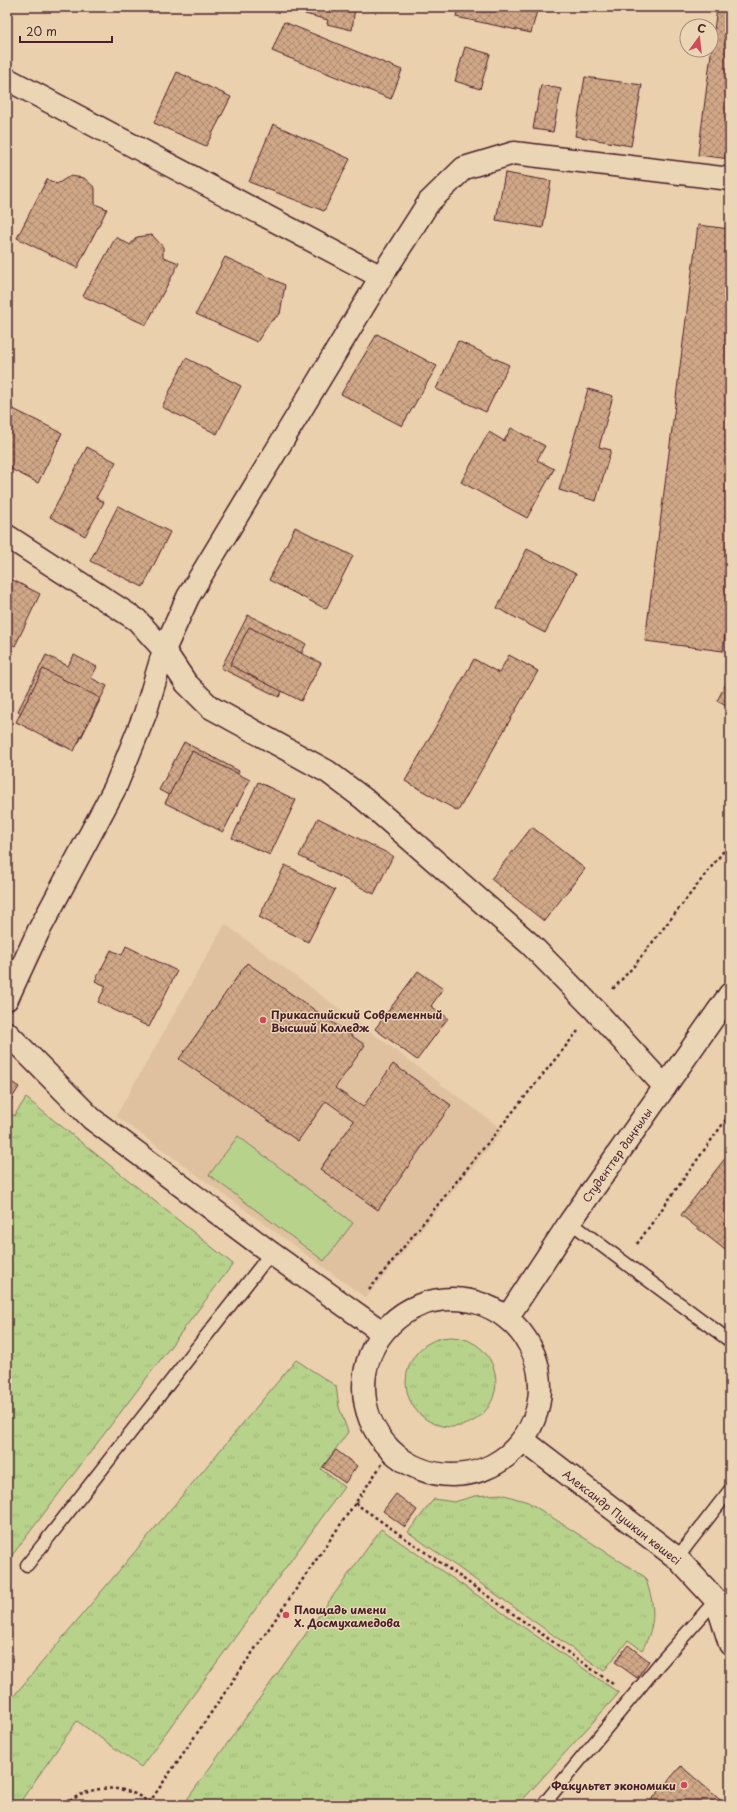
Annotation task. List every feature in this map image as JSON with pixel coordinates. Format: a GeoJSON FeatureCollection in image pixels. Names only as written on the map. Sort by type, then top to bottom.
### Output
{"type":"FeatureCollection","features":[{"type":"Feature","properties":{"kind":"street"},"geometry":{"type":"LineString","coordinates":[[7,80],[381,277]]}},
{"type":"Feature","properties":{"kind":"street"},"geometry":{"type":"LineString","coordinates":[[7,999],[38,932],[115,788],[145,714],[164,650],[188,597],[381,277],[429,202],[464,168],[514,153],[730,179]]}},
{"type":"Feature","properties":{"kind":"street"},"geometry":{"type":"LineString","coordinates":[[7,536],[136,620],[164,650],[186,683],[210,707],[328,772],[364,799],[530,944],[595,1010],[665,1087]]}},
{"type":"Feature","properties":{"kind":"street","name":"Студенттер даңғылы"},"geometry":{"type":"LineString","coordinates":[[507,1318],[570,1222],[730,994]]}},
{"type":"Feature","properties":{"kind":"street"},"geometry":{"type":"LineString","coordinates":[[7,1033],[92,1119],[270,1253],[382,1332]]}},
{"type":"Feature","properties":{"kind":"street"},"geometry":{"type":"LineString","coordinates":[[451,1299],[481,1303],[507,1318],[524,1335],[535,1354],[540,1375],[538,1409],[523,1440],[502,1461],[474,1473],[444,1475],[415,1468],[391,1451],[373,1427],[364,1398],[365,1369],[382,1332],[400,1315],[422,1304],[451,1299]]}},
{"type":"Feature","properties":{"kind":"street","name":"Александр Пушкин көшесі"},"geometry":{"type":"LineString","coordinates":[[523,1440],[677,1558],[716,1600],[730,1644]]}},
{"type":"Feature","properties":{"kind":"lane"},"geometry":{"type":"LineString","coordinates":[[570,1222],[730,1341]]}},
{"type":"Feature","properties":{"kind":"lane"},"geometry":{"type":"LineString","coordinates":[[27,1565],[270,1253]]}},
{"type":"Feature","properties":{"kind":"lane"},"geometry":{"type":"LineString","coordinates":[[677,1558],[730,1490]]}},
{"type":"Feature","properties":{"kind":"lane"},"geometry":{"type":"LineString","coordinates":[[543,1805],[632,1697],[716,1600]]}},
{"type":"Feature","properties":{"kind":"path"},"geometry":{"type":"LineString","coordinates":[[352,1311],[595,1010],[634,966],[730,843]]}},
{"type":"Feature","properties":{"kind":"path"},"geometry":{"type":"LineString","coordinates":[[625,1262],[730,1114]]}},
{"type":"Feature","properties":{"kind":"path"},"geometry":{"type":"LineString","coordinates":[[65,1805],[72,1799],[91,1790],[111,1788],[131,1793],[150,1804],[391,1451]]}},
{"type":"Feature","properties":{"kind":"path"},"geometry":{"type":"LineString","coordinates":[[355,1503],[632,1697]]}},
{"type":"Feature","properties":{"kind":"shaded area","name":"Прикаспийский Современный Высший Колледж"},"geometry":{"type":"Polygon","coordinates":[[[225,924],[503,1130],[366,1298],[116,1116],[225,924]]]}},
{"type":"Feature","properties":{"kind":"green space"},"geometry":{"type":"Polygon","coordinates":[[[26,1098],[233,1264],[7,1562],[7,1111],[14,1116],[26,1098]]]}},
{"type":"Feature","properties":{"kind":"green space"},"geometry":{"type":"Polygon","coordinates":[[[238,1136],[353,1223],[324,1261],[209,1175],[238,1136]]]}},
{"type":"Feature","properties":{"kind":"green space"},"geometry":{"type":"Polygon","coordinates":[[[442,1337],[460,1337],[476,1344],[489,1357],[496,1373],[496,1391],[489,1407],[476,1420],[460,1427],[442,1427],[426,1420],[413,1407],[406,1391],[406,1373],[413,1357],[426,1344],[442,1337]]]}},
{"type":"Feature","properties":{"kind":"green space"},"geometry":{"type":"Polygon","coordinates":[[[296,1360],[336,1386],[339,1407],[348,1432],[321,1469],[344,1487],[141,1767],[77,1721],[18,1805],[7,1805],[7,1704],[296,1360]]]}},
{"type":"Feature","properties":{"kind":"green space"},"geometry":{"type":"Polygon","coordinates":[[[501,1494],[528,1502],[645,1577],[651,1597],[653,1614],[650,1631],[642,1650],[628,1640],[604,1671],[408,1532],[434,1499],[454,1502],[475,1496],[501,1494]]]}},
{"type":"Feature","properties":{"kind":"green space"},"geometry":{"type":"Polygon","coordinates":[[[381,1529],[619,1693],[518,1805],[191,1805],[186,1801],[381,1529]]]}},
{"type":"Feature","properties":{"kind":"building"},"geometry":{"type":"Polygon","coordinates":[[[306,7],[355,7],[352,30],[327,24],[328,20],[305,14],[306,7]]]}},
{"type":"Feature","properties":{"kind":"building"},"geometry":{"type":"Polygon","coordinates":[[[430,7],[451,7],[450,10],[430,7]]]}},
{"type":"Feature","properties":{"kind":"building"},"geometry":{"type":"Polygon","coordinates":[[[458,7],[538,7],[531,33],[456,17],[458,7]]]}},
{"type":"Feature","properties":{"kind":"building"},"geometry":{"type":"Polygon","coordinates":[[[717,7],[730,7],[730,159],[698,155],[710,58],[719,58],[719,18],[716,18],[717,7]]]}},
{"type":"Feature","properties":{"kind":"building"},"geometry":{"type":"Polygon","coordinates":[[[284,22],[402,70],[391,99],[272,51],[284,22]]]}},
{"type":"Feature","properties":{"kind":"building"},"geometry":{"type":"Polygon","coordinates":[[[465,47],[490,54],[480,89],[455,81],[465,47]]]}},
{"type":"Feature","properties":{"kind":"building"},"geometry":{"type":"Polygon","coordinates":[[[177,72],[231,97],[206,146],[154,123],[177,72]]]}},
{"type":"Feature","properties":{"kind":"building"},"geometry":{"type":"Polygon","coordinates":[[[585,77],[642,85],[631,146],[575,136],[585,77]]]}},
{"type":"Feature","properties":{"kind":"building"},"geometry":{"type":"Polygon","coordinates":[[[541,85],[561,89],[553,132],[533,129],[541,85]]]}},
{"type":"Feature","properties":{"kind":"building"},"geometry":{"type":"Polygon","coordinates":[[[273,124],[350,159],[324,211],[249,182],[273,124]]]}},
{"type":"Feature","properties":{"kind":"building"},"geometry":{"type":"Polygon","coordinates":[[[505,173],[551,181],[543,228],[496,220],[505,173]]]}},
{"type":"Feature","properties":{"kind":"building"},"geometry":{"type":"Polygon","coordinates":[[[70,176],[84,178],[95,188],[95,204],[107,209],[77,268],[17,238],[47,179],[57,184],[70,176]]]}},
{"type":"Feature","properties":{"kind":"building"},"geometry":{"type":"Polygon","coordinates":[[[698,225],[730,229],[730,593],[723,651],[645,641],[698,225]]]}},
{"type":"Feature","properties":{"kind":"building"},"geometry":{"type":"Polygon","coordinates":[[[152,235],[163,247],[163,257],[179,263],[146,325],[83,296],[116,237],[130,245],[137,237],[152,235]]]}},
{"type":"Feature","properties":{"kind":"building"},"geometry":{"type":"Polygon","coordinates":[[[225,257],[285,285],[280,314],[270,322],[257,342],[196,314],[225,257]]]}},
{"type":"Feature","properties":{"kind":"building"},"geometry":{"type":"Polygon","coordinates":[[[377,334],[437,366],[402,426],[341,394],[377,334]]]}},
{"type":"Feature","properties":{"kind":"building"},"geometry":{"type":"Polygon","coordinates":[[[458,341],[509,365],[486,412],[436,389],[458,341]]]}},
{"type":"Feature","properties":{"kind":"building"},"geometry":{"type":"Polygon","coordinates":[[[186,358],[241,386],[217,434],[162,407],[186,358]]]}},
{"type":"Feature","properties":{"kind":"building"},"geometry":{"type":"Polygon","coordinates":[[[588,389],[613,396],[599,447],[611,450],[596,501],[559,490],[588,389]]]}},
{"type":"Feature","properties":{"kind":"building"},"geometry":{"type":"Polygon","coordinates":[[[7,406],[62,433],[38,483],[7,467],[7,406]]]}},
{"type":"Feature","properties":{"kind":"building"},"geometry":{"type":"Polygon","coordinates":[[[511,428],[545,446],[537,460],[554,469],[527,518],[461,482],[489,432],[504,441],[511,428]]]}},
{"type":"Feature","properties":{"kind":"building"},"geometry":{"type":"Polygon","coordinates":[[[87,447],[116,462],[96,498],[104,502],[85,536],[50,517],[87,447]]]}},
{"type":"Feature","properties":{"kind":"building"},"geometry":{"type":"Polygon","coordinates":[[[118,506],[170,532],[143,587],[90,561],[118,506]]]}},
{"type":"Feature","properties":{"kind":"building"},"geometry":{"type":"Polygon","coordinates":[[[295,527],[353,556],[326,609],[269,580],[295,527]]]}},
{"type":"Feature","properties":{"kind":"building"},"geometry":{"type":"Polygon","coordinates":[[[527,549],[576,574],[545,633],[497,608],[527,549]]]}},
{"type":"Feature","properties":{"kind":"building"},"geometry":{"type":"Polygon","coordinates":[[[7,577],[40,594],[15,646],[7,642],[7,577]]]}},
{"type":"Feature","properties":{"kind":"building"},"geometry":{"type":"Polygon","coordinates":[[[248,615],[306,644],[279,697],[221,668],[248,615]]]}},
{"type":"Feature","properties":{"kind":"building"},"geometry":{"type":"Polygon","coordinates":[[[249,627],[321,663],[301,701],[230,665],[249,627]]]}},
{"type":"Feature","properties":{"kind":"building"},"geometry":{"type":"Polygon","coordinates":[[[46,655],[68,666],[74,655],[97,667],[91,678],[107,686],[79,742],[18,711],[46,655]]]}},
{"type":"Feature","properties":{"kind":"building"},"geometry":{"type":"Polygon","coordinates":[[[509,655],[538,671],[458,811],[405,781],[474,659],[499,673],[509,655]]]}},
{"type":"Feature","properties":{"kind":"building"},"geometry":{"type":"Polygon","coordinates":[[[43,669],[100,698],[74,751],[16,722],[43,669]]]}},
{"type":"Feature","properties":{"kind":"building"},"geometry":{"type":"Polygon","coordinates":[[[730,676],[730,708],[717,701],[730,676]]]}},
{"type":"Feature","properties":{"kind":"building"},"geometry":{"type":"Polygon","coordinates":[[[184,742],[239,771],[215,818],[159,790],[184,742]]]}},
{"type":"Feature","properties":{"kind":"building"},"geometry":{"type":"Polygon","coordinates":[[[192,751],[250,780],[223,832],[165,803],[192,751]]]}},
{"type":"Feature","properties":{"kind":"building"},"geometry":{"type":"Polygon","coordinates":[[[258,782],[296,800],[270,855],[232,838],[258,782]]]}},
{"type":"Feature","properties":{"kind":"building"},"geometry":{"type":"Polygon","coordinates":[[[318,818],[393,856],[374,894],[299,856],[318,818]]]}},
{"type":"Feature","properties":{"kind":"building"},"geometry":{"type":"Polygon","coordinates":[[[532,827],[585,869],[544,921],[491,879],[532,827]]]}},
{"type":"Feature","properties":{"kind":"building"},"geometry":{"type":"Polygon","coordinates":[[[285,865],[335,890],[308,942],[259,917],[285,865]]]}},
{"type":"Feature","properties":{"kind":"building"},"geometry":{"type":"Polygon","coordinates":[[[126,946],[177,971],[149,1027],[98,1002],[106,986],[95,981],[111,950],[122,955],[126,946]]]}},
{"type":"Feature","properties":{"kind":"building"},"geometry":{"type":"Polygon","coordinates":[[[247,963],[365,1045],[335,1088],[363,1107],[393,1064],[451,1105],[378,1210],[320,1169],[354,1121],[326,1101],[298,1141],[179,1059],[247,963]]]}},
{"type":"Feature","properties":{"kind":"building"},"geometry":{"type":"Polygon","coordinates":[[[418,971],[443,989],[431,1006],[448,1018],[417,1060],[375,1029],[418,971]]]}},
{"type":"Feature","properties":{"kind":"building"},"geometry":{"type":"Polygon","coordinates":[[[7,1079],[19,1087],[9,1103],[7,1102],[7,1079]]]}},
{"type":"Feature","properties":{"kind":"building"},"geometry":{"type":"Polygon","coordinates":[[[730,1152],[730,1252],[729,1253],[681,1215],[730,1152]]]}},
{"type":"Feature","properties":{"kind":"building"},"geometry":{"type":"Polygon","coordinates":[[[336,1450],[357,1466],[345,1483],[323,1467],[336,1450]]]}},
{"type":"Feature","properties":{"kind":"building"},"geometry":{"type":"Polygon","coordinates":[[[396,1494],[417,1510],[405,1527],[383,1511],[396,1494]]]}},
{"type":"Feature","properties":{"kind":"building"},"geometry":{"type":"Polygon","coordinates":[[[628,1645],[649,1661],[637,1678],[615,1662],[628,1645]]]}},
{"type":"Feature","properties":{"kind":"building","name":"Факультет экономики"},"geometry":{"type":"Polygon","coordinates":[[[681,1766],[726,1805],[647,1805],[681,1766]]]}},
{"type":"Feature","properties":{"kind":"place","name":"Прикаспийский Современный Высший Колледж"},"geometry":{"type":"Point","coordinates":[263,1020]}},
{"type":"Feature","properties":{"kind":"place","name":"Площадь имени Х. Досмухамедова"},"geometry":{"type":"Point","coordinates":[286,1615]}},
{"type":"Feature","properties":{"kind":"place","name":"Факультет экономики"},"geometry":{"type":"Point","coordinates":[684,1785]}}]}
